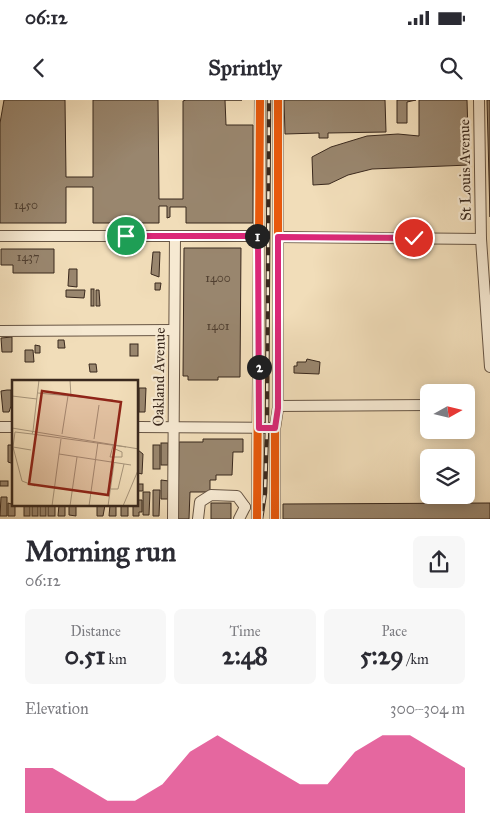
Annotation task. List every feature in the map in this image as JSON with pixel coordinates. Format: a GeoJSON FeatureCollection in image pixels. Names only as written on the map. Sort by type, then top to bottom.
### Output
{"type":"FeatureCollection","features":[{"type":"Feature","properties":{"kind":"street"},"geometry":{"type":"LineString","coordinates":[[257,519],[260,100]]}},
{"type":"Feature","properties":{"kind":"street"},"geometry":{"type":"LineString","coordinates":[[275,519],[275,428],[278,406],[278,100]]}},
{"type":"Feature","properties":{"kind":"street","name":"St Louis Avenue"},"geometry":{"type":"LineString","coordinates":[[479,100],[481,239],[486,252],[490,367]]}},
{"type":"Feature","properties":{"kind":"street"},"geometry":{"type":"LineString","coordinates":[[0,236],[258,236]]}},
{"type":"Feature","properties":{"kind":"street","name":"Oakland Avenue"},"geometry":{"type":"LineString","coordinates":[[173,519],[175,236]]}},
{"type":"Feature","properties":{"kind":"street"},"geometry":{"type":"LineString","coordinates":[[278,237],[481,239]]}},
{"type":"Feature","properties":{"kind":"street"},"geometry":{"type":"LineString","coordinates":[[0,331],[174,330]]}},
{"type":"Feature","properties":{"kind":"street"},"geometry":{"type":"LineString","coordinates":[[278,406],[420,405]]}},
{"type":"Feature","properties":{"kind":"street"},"geometry":{"type":"LineString","coordinates":[[139,427],[275,428]]}},
{"type":"Feature","properties":{"kind":"street"},"geometry":{"type":"LineString","coordinates":[[198,519],[200,502],[211,495],[237,496],[245,507]]}},
{"type":"Feature","properties":{"kind":"street"},"geometry":{"type":"LineString","coordinates":[[245,507],[258,506]]}},
{"type":"Feature","properties":{"kind":"street"},"geometry":{"type":"LineString","coordinates":[[239,519],[245,507]]}},
{"type":"Feature","properties":{"kind":"building"},"geometry":{"type":"Polygon","coordinates":[[[4,100],[65,100],[66,177],[93,177],[93,100],[158,100],[159,199],[183,199],[183,101],[225,100],[226,125],[253,125],[253,223],[186,223],[186,207],[170,207],[170,217],[167,218],[167,206],[159,206],[159,223],[93,223],[93,187],[66,187],[66,223],[0,223],[0,123],[4,100]]]}},
{"type":"Feature","properties":{"kind":"building"},"geometry":{"type":"Polygon","coordinates":[[[284,100],[385,100],[386,132],[328,133],[328,138],[319,138],[319,133],[285,134],[284,100]]]}},
{"type":"Feature","properties":{"kind":"building"},"geometry":{"type":"Polygon","coordinates":[[[397,100],[416,100],[407,102],[407,123],[397,123],[397,100]]]}},
{"type":"Feature","properties":{"kind":"building"},"geometry":{"type":"Polygon","coordinates":[[[419,100],[467,100],[469,165],[372,169],[348,175],[329,184],[313,185],[312,157],[331,147],[367,136],[398,134],[419,136],[419,100]]]}},
{"type":"Feature","properties":{"kind":"building"},"geometry":{"type":"Polygon","coordinates":[[[487,100],[490,100],[490,217],[487,100]]]}},
{"type":"Feature","properties":{"kind":"building"},"geometry":{"type":"Polygon","coordinates":[[[184,248],[241,248],[240,377],[218,377],[218,380],[188,380],[188,376],[183,376],[184,248]]]}},
{"type":"Feature","properties":{"kind":"building"},"geometry":{"type":"Polygon","coordinates":[[[1,249],[54,249],[54,273],[13,273],[13,265],[1,265],[1,249]]]}},
{"type":"Feature","properties":{"kind":"building"},"geometry":{"type":"Polygon","coordinates":[[[153,252],[160,252],[159,277],[151,274],[153,252]]]}},
{"type":"Feature","properties":{"kind":"building"},"geometry":{"type":"Polygon","coordinates":[[[69,269],[77,269],[77,287],[68,286],[69,269]]]}},
{"type":"Feature","properties":{"kind":"building"},"geometry":{"type":"Polygon","coordinates":[[[155,283],[161,283],[160,290],[155,290],[155,283]]]}},
{"type":"Feature","properties":{"kind":"building"},"geometry":{"type":"Polygon","coordinates":[[[91,289],[94,289],[94,306],[91,306],[91,289]]]}},
{"type":"Feature","properties":{"kind":"building"},"geometry":{"type":"Polygon","coordinates":[[[66,290],[85,290],[84,298],[66,297],[66,290]]]}},
{"type":"Feature","properties":{"kind":"building"},"geometry":{"type":"Polygon","coordinates":[[[96,290],[99,290],[100,306],[96,306],[96,290]]]}},
{"type":"Feature","properties":{"kind":"building"},"geometry":{"type":"Polygon","coordinates":[[[12,337],[12,352],[2,352],[1,338],[12,337]]]}},
{"type":"Feature","properties":{"kind":"building"},"geometry":{"type":"Polygon","coordinates":[[[58,340],[64,340],[65,348],[58,348],[58,340]]]}},
{"type":"Feature","properties":{"kind":"building"},"geometry":{"type":"Polygon","coordinates":[[[130,344],[138,344],[138,356],[130,356],[130,344]]]}},
{"type":"Feature","properties":{"kind":"building"},"geometry":{"type":"Polygon","coordinates":[[[35,345],[40,346],[40,353],[35,353],[35,345]]]}},
{"type":"Feature","properties":{"kind":"building"},"geometry":{"type":"Polygon","coordinates":[[[25,350],[33,350],[34,362],[25,362],[25,350]]]}},
{"type":"Feature","properties":{"kind":"building"},"geometry":{"type":"Polygon","coordinates":[[[307,359],[320,362],[319,374],[294,373],[294,366],[297,366],[297,362],[306,362],[307,359]]]}},
{"type":"Feature","properties":{"kind":"building"},"geometry":{"type":"Polygon","coordinates":[[[89,364],[96,364],[97,372],[90,372],[89,364]]]}},
{"type":"Feature","properties":{"kind":"building"},"geometry":{"type":"Polygon","coordinates":[[[139,388],[146,388],[145,412],[139,412],[139,388]]]}},
{"type":"Feature","properties":{"kind":"building"},"geometry":{"type":"Polygon","coordinates":[[[11,390],[11,406],[9,412],[3,412],[1,391],[11,390]]]}},
{"type":"Feature","properties":{"kind":"building"},"geometry":{"type":"Polygon","coordinates":[[[203,439],[243,439],[243,452],[233,452],[232,475],[216,475],[216,480],[210,480],[210,492],[190,492],[189,519],[178,519],[179,442],[203,442],[203,439]]]}},
{"type":"Feature","properties":{"kind":"building"},"geometry":{"type":"Polygon","coordinates":[[[161,443],[168,443],[168,465],[161,465],[161,443]]]}},
{"type":"Feature","properties":{"kind":"building"},"geometry":{"type":"Polygon","coordinates":[[[8,445],[12,445],[12,463],[8,462],[8,445]]]}},
{"type":"Feature","properties":{"kind":"building"},"geometry":{"type":"Polygon","coordinates":[[[153,445],[160,445],[160,469],[153,469],[153,445]]]}},
{"type":"Feature","properties":{"kind":"building"},"geometry":{"type":"Polygon","coordinates":[[[139,451],[143,454],[142,474],[139,473],[139,451]]]}},
{"type":"Feature","properties":{"kind":"building"},"geometry":{"type":"Polygon","coordinates":[[[161,480],[169,481],[168,499],[161,499],[161,480]]]}},
{"type":"Feature","properties":{"kind":"building"},"geometry":{"type":"Polygon","coordinates":[[[0,481],[8,481],[8,486],[0,486],[0,481]]]}},
{"type":"Feature","properties":{"kind":"building"},"geometry":{"type":"Polygon","coordinates":[[[139,484],[143,484],[143,491],[139,491],[139,484]]]}},
{"type":"Feature","properties":{"kind":"building"},"geometry":{"type":"Polygon","coordinates":[[[153,490],[160,490],[159,516],[153,516],[153,490]]]}},
{"type":"Feature","properties":{"kind":"building"},"geometry":{"type":"Polygon","coordinates":[[[143,492],[150,492],[149,515],[143,515],[143,492]]]}},
{"type":"Feature","properties":{"kind":"building"},"geometry":{"type":"Polygon","coordinates":[[[1,497],[7,497],[7,516],[0,516],[1,497]]]}},
{"type":"Feature","properties":{"kind":"building"},"geometry":{"type":"Polygon","coordinates":[[[139,500],[142,500],[142,512],[139,512],[139,516],[133,516],[133,507],[139,507],[139,500]]]}},
{"type":"Feature","properties":{"kind":"building"},"geometry":{"type":"Polygon","coordinates":[[[8,503],[15,507],[15,516],[8,516],[8,503]]]}},
{"type":"Feature","properties":{"kind":"building"},"geometry":{"type":"Polygon","coordinates":[[[211,503],[231,503],[231,519],[211,519],[211,503]]]}},
{"type":"Feature","properties":{"kind":"building"},"geometry":{"type":"Polygon","coordinates":[[[490,503],[490,519],[283,519],[283,504],[490,503]]]}},
{"type":"Feature","properties":{"kind":"building"},"geometry":{"type":"Polygon","coordinates":[[[24,507],[30,507],[30,516],[24,516],[24,507]]]}},
{"type":"Feature","properties":{"kind":"building"},"geometry":{"type":"Polygon","coordinates":[[[32,507],[38,507],[38,516],[32,516],[32,507]]]}},
{"type":"Feature","properties":{"kind":"building"},"geometry":{"type":"Polygon","coordinates":[[[40,507],[46,507],[46,516],[40,516],[40,507]]]}},
{"type":"Feature","properties":{"kind":"building"},"geometry":{"type":"Polygon","coordinates":[[[48,507],[55,507],[55,516],[48,516],[48,507]]]}},
{"type":"Feature","properties":{"kind":"building"},"geometry":{"type":"Polygon","coordinates":[[[59,507],[65,507],[65,516],[58,516],[59,507]]]}},
{"type":"Feature","properties":{"kind":"building"},"geometry":{"type":"Polygon","coordinates":[[[69,507],[76,507],[76,516],[69,515],[69,507]]]}},
{"type":"Feature","properties":{"kind":"building"},"geometry":{"type":"Polygon","coordinates":[[[97,507],[105,507],[103,516],[97,516],[97,507]]]}},
{"type":"Feature","properties":{"kind":"building"},"geometry":{"type":"Polygon","coordinates":[[[110,507],[116,507],[116,516],[109,516],[110,507]]]}},
{"type":"Feature","properties":{"kind":"building"},"geometry":{"type":"Polygon","coordinates":[[[121,507],[128,507],[128,516],[121,516],[121,507]]]}},
{"type":"Feature","properties":{"kind":"railway"},"geometry":{"type":"LineString","coordinates":[[261,519],[265,493],[267,428],[269,100]]}},
{"type":"Feature","properties":{"kind":"cycle path"},"geometry":{"type":"LineString","coordinates":[[257,519],[260,100]]}},
{"type":"Feature","properties":{"kind":"cycle path"},"geometry":{"type":"LineString","coordinates":[[275,519],[275,428],[278,408],[278,100]]}},
{"type":"Feature","properties":{"kind":"route"},"geometry":{"type":"LineString","coordinates":[[126,236],[258,236],[259,428],[275,428],[278,408],[278,237],[414,238]]}}]}
